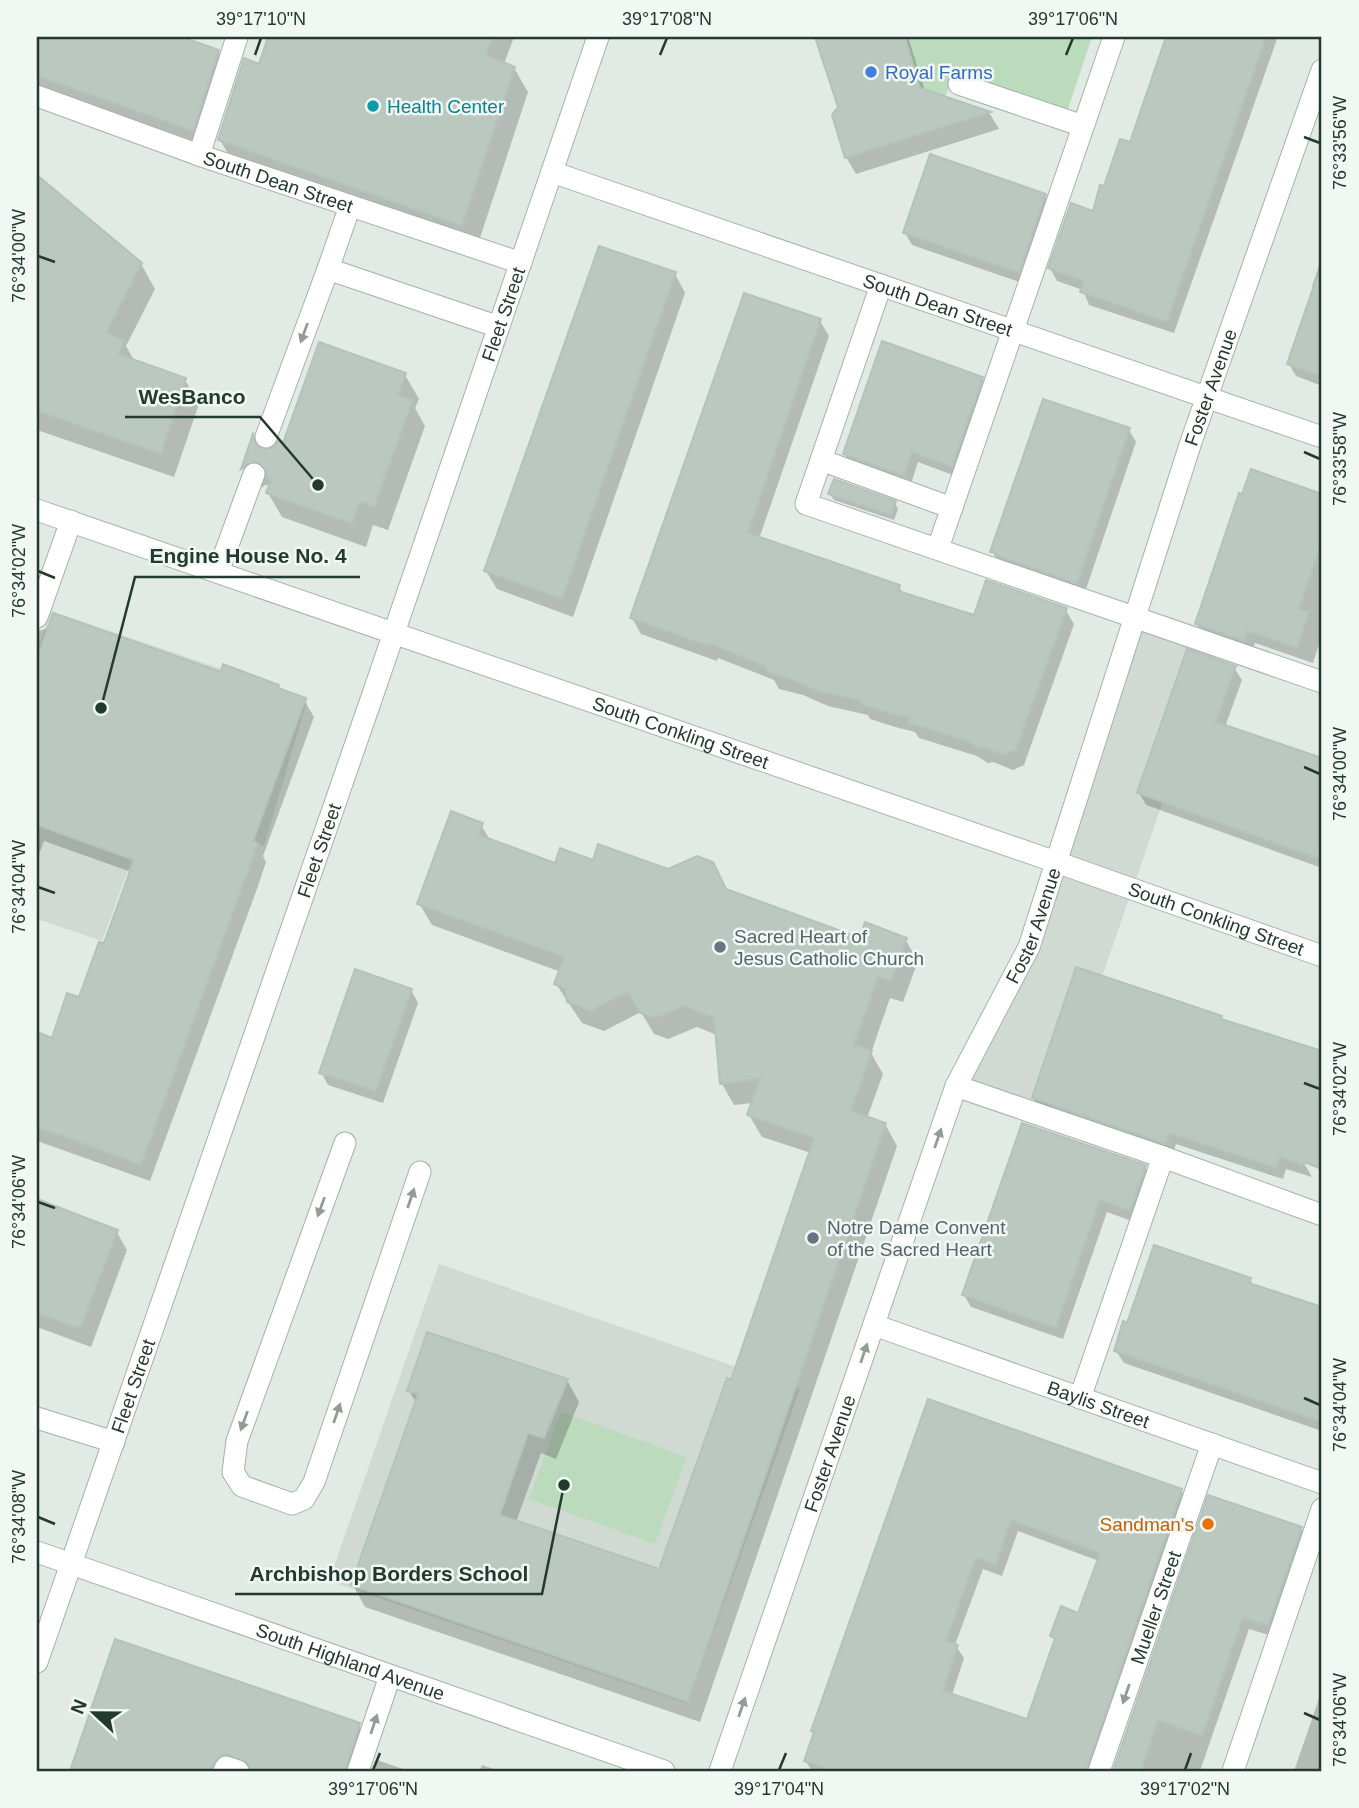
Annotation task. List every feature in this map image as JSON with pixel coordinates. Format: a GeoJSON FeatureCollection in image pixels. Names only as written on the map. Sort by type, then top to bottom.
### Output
{"type":"FeatureCollection","features":[{"type":"Feature","properties":{"kind":"street"},"geometry":{"type":"LineString","coordinates":[[199,155],[237,37]]}},
{"type":"Feature","properties":{"kind":"street","name":"Fleet Street"},"geometry":{"type":"LineString","coordinates":[[37,1662],[598,37]]}},
{"type":"Feature","properties":{"kind":"street"},"geometry":{"type":"LineString","coordinates":[[938,548],[1114,37]]}},
{"type":"Feature","properties":{"kind":"street","name":"Foster Avenue"},"geometry":{"type":"LineString","coordinates":[[720,1771],[956,1086],[1030,947],[1133,617],[1322,70]]}},
{"type":"Feature","properties":{"kind":"street"},"geometry":{"type":"LineString","coordinates":[[960,84],[1083,126]]}},
{"type":"Feature","properties":{"kind":"street","name":"South Dean Street"},"geometry":{"type":"LineString","coordinates":[[37,96],[199,155],[521,262]]}},
{"type":"Feature","properties":{"kind":"street","name":"South Dean Street"},"geometry":{"type":"LineString","coordinates":[[552,172],[1322,437]]}},
{"type":"Feature","properties":{"kind":"street"},"geometry":{"type":"LineString","coordinates":[[266,437],[350,205]]}},
{"type":"Feature","properties":{"kind":"street"},"geometry":{"type":"LineString","coordinates":[[328,269],[499,327]]}},
{"type":"Feature","properties":{"kind":"street"},"geometry":{"type":"LineString","coordinates":[[881,285],[806,504],[1133,617],[1321,678]]}},
{"type":"Feature","properties":{"kind":"street"},"geometry":{"type":"LineString","coordinates":[[821,460],[952,508]]}},
{"type":"Feature","properties":{"kind":"street"},"geometry":{"type":"LineString","coordinates":[[218,572],[254,474]]}},
{"type":"Feature","properties":{"kind":"street","name":"South Conkling Street"},"geometry":{"type":"LineString","coordinates":[[37,510],[1322,956]]}},
{"type":"Feature","properties":{"kind":"street"},"geometry":{"type":"LineString","coordinates":[[37,617],[71,521]]}},
{"type":"Feature","properties":{"kind":"street"},"geometry":{"type":"LineString","coordinates":[[956,1086],[1322,1215]]}},
{"type":"Feature","properties":{"kind":"street"},"geometry":{"type":"LineString","coordinates":[[345,1143],[237,1441],[233,1472],[243,1486],[292,1504],[304,1500],[314,1482],[420,1172]]}},
{"type":"Feature","properties":{"kind":"street"},"geometry":{"type":"LineString","coordinates":[[1080,1398],[1163,1157]]}},
{"type":"Feature","properties":{"kind":"street","name":"Baylis Street"},"geometry":{"type":"LineString","coordinates":[[874,1325],[1322,1483]]}},
{"type":"Feature","properties":{"kind":"street"},"geometry":{"type":"LineString","coordinates":[[37,1418],[114,1442]]}},
{"type":"Feature","properties":{"kind":"street","name":"Mueller Street"},"geometry":{"type":"LineString","coordinates":[[1099,1771],[1212,1444]]}},
{"type":"Feature","properties":{"kind":"street"},"geometry":{"type":"LineString","coordinates":[[1233,1771],[1322,1509]]}},
{"type":"Feature","properties":{"kind":"street","name":"South Highland Avenue"},"geometry":{"type":"LineString","coordinates":[[37,1552],[664,1771]]}},
{"type":"Feature","properties":{"kind":"street"},"geometry":{"type":"LineString","coordinates":[[358,1771],[390,1676]]}},
{"type":"Feature","properties":{"kind":"street"},"geometry":{"type":"LineString","coordinates":[[224,1771],[226,1767],[239,1771]]}},
{"type":"Feature","properties":{"kind":"shaded area"},"geometry":{"type":"Polygon","coordinates":[[[51,611],[308,698],[264,846],[152,805],[102,941],[37,919],[37,651],[51,611]]]}},
{"type":"Feature","properties":{"kind":"shaded area"},"geometry":{"type":"Polygon","coordinates":[[[1129,627],[1219,641],[1053,1117],[969,1087],[1129,627]]]}},
{"type":"Feature","properties":{"kind":"shaded area"},"geometry":{"type":"Polygon","coordinates":[[[439,1264],[800,1389],[688,1704],[329,1581],[439,1264]]]}},
{"type":"Feature","properties":{"kind":"green space"},"geometry":{"type":"Polygon","coordinates":[[[905,37],[1092,37],[1067,112],[955,70],[933,130],[905,37]]]}},
{"type":"Feature","properties":{"kind":"green space"},"geometry":{"type":"Polygon","coordinates":[[[561,1412],[687,1457],[655,1544],[529,1499],[561,1412]]]}},
{"type":"Feature","properties":{"kind":"building"},"geometry":{"type":"Polygon","coordinates":[[[37,37],[182,37],[219,50],[193,131],[37,76],[37,37]]]}},
{"type":"Feature","properties":{"kind":"building","name":"Health Center"},"geometry":{"type":"Polygon","coordinates":[[[268,37],[492,37],[486,55],[515,67],[462,226],[218,140],[244,58],[259,64],[268,37]]]}},
{"type":"Feature","properties":{"kind":"building","name":"Royal Farms"},"geometry":{"type":"Polygon","coordinates":[[[815,37],[905,37],[920,88],[991,112],[845,158],[832,115],[838,107],[815,37]]]}},
{"type":"Feature","properties":{"kind":"building"},"geometry":{"type":"Polygon","coordinates":[[[1166,37],[1266,37],[1167,322],[1080,292],[1084,281],[1048,268],[1071,203],[1093,211],[1100,185],[1104,186],[1120,139],[1130,142],[1166,37]]]}},
{"type":"Feature","properties":{"kind":"building"},"geometry":{"type":"Polygon","coordinates":[[[930,154],[1046,194],[1019,273],[903,233],[930,154]]]}},
{"type":"Feature","properties":{"kind":"building"},"geometry":{"type":"Polygon","coordinates":[[[37,175],[142,263],[107,332],[125,341],[118,354],[186,378],[161,454],[37,411],[37,175]]]}},
{"type":"Feature","properties":{"kind":"building"},"geometry":{"type":"Polygon","coordinates":[[[599,246],[676,272],[562,599],[484,571],[599,246]]]}},
{"type":"Feature","properties":{"kind":"building"},"geometry":{"type":"Polygon","coordinates":[[[1317,277],[1322,278],[1322,377],[1287,364],[1317,277]]]}},
{"type":"Feature","properties":{"kind":"building"},"geometry":{"type":"Polygon","coordinates":[[[744,293],[821,319],[748,533],[900,585],[898,591],[974,615],[986,580],[1067,608],[1016,750],[1003,755],[984,747],[978,748],[967,741],[908,723],[910,718],[860,704],[861,701],[818,691],[768,673],[764,666],[709,643],[708,646],[630,618],[744,293]]]}},
{"type":"Feature","properties":{"kind":"building"},"geometry":{"type":"Polygon","coordinates":[[[882,341],[983,377],[952,467],[912,452],[904,476],[843,454],[882,341]]]}},
{"type":"Feature","properties":{"kind":"building"},"geometry":{"type":"Polygon","coordinates":[[[319,342],[406,373],[398,395],[413,400],[374,507],[360,502],[352,524],[266,493],[271,480],[266,478],[267,471],[259,462],[251,461],[241,469],[253,434],[256,445],[262,449],[274,447],[278,441],[283,443],[319,342]]]}},
{"type":"Feature","properties":{"kind":"building"},"geometry":{"type":"Polygon","coordinates":[[[1043,399],[1130,428],[1077,584],[990,552],[1043,399]]]}},
{"type":"Feature","properties":{"kind":"building"},"geometry":{"type":"Polygon","coordinates":[[[1251,469],[1322,494],[1322,541],[1299,609],[1309,612],[1297,648],[1248,631],[1244,641],[1195,624],[1239,493],[1242,494],[1251,469]]]}},
{"type":"Feature","properties":{"kind":"building"},"geometry":{"type":"Polygon","coordinates":[[[834,479],[896,501],[891,515],[828,494],[834,479]]]}},
{"type":"Feature","properties":{"kind":"building"},"geometry":{"type":"Polygon","coordinates":[[[53,613],[221,672],[223,664],[306,698],[253,841],[258,843],[141,1165],[37,1127],[37,1032],[52,1038],[67,993],[79,997],[99,942],[104,943],[134,860],[37,825],[37,659],[53,613]]]}},
{"type":"Feature","properties":{"kind":"building"},"geometry":{"type":"Polygon","coordinates":[[[1187,649],[1236,666],[1216,722],[1322,758],[1322,860],[1137,793],[1187,649]]]}},
{"type":"Feature","properties":{"kind":"building"},"geometry":{"type":"Polygon","coordinates":[[[451,811],[483,823],[479,835],[555,863],[560,848],[593,860],[598,844],[668,869],[697,856],[713,862],[726,889],[860,938],[865,922],[907,938],[891,981],[878,977],[854,1045],[872,1051],[851,1111],[886,1123],[688,1702],[351,1585],[418,1394],[407,1391],[427,1332],[568,1379],[544,1438],[528,1433],[500,1515],[659,1569],[727,1378],[731,1380],[814,1138],[747,1115],[760,1079],[720,1084],[714,1018],[684,1006],[655,1018],[640,1013],[628,991],[591,1011],[567,1002],[565,989],[554,984],[564,957],[417,904],[451,811]]]}},
{"type":"Feature","properties":{"kind":"building"},"geometry":{"type":"Polygon","coordinates":[[[1076,967],[1222,1016],[1221,1019],[1322,1051],[1322,1169],[1280,1157],[1276,1168],[1169,1133],[1166,1144],[1032,1098],[1076,967]]]}},
{"type":"Feature","properties":{"kind":"building"},"geometry":{"type":"Polygon","coordinates":[[[355,969],[412,989],[376,1091],[319,1073],[355,969]]]}},
{"type":"Feature","properties":{"kind":"building"},"geometry":{"type":"Polygon","coordinates":[[[1022,1123],[1146,1165],[1130,1211],[1100,1200],[1056,1328],[962,1295],[1022,1123]]]}},
{"type":"Feature","properties":{"kind":"building"},"geometry":{"type":"Polygon","coordinates":[[[37,1199],[118,1230],[80,1329],[37,1313],[37,1199]]]}},
{"type":"Feature","properties":{"kind":"building"},"geometry":{"type":"Polygon","coordinates":[[[1154,1245],[1251,1278],[1249,1283],[1322,1307],[1322,1422],[1114,1351],[1123,1321],[1127,1323],[1154,1245]]]}},
{"type":"Feature","properties":{"kind":"building"},"geometry":{"type":"Polygon","coordinates":[[[928,1399],[1182,1489],[1086,1771],[834,1771],[804,1761],[814,1732],[811,1731],[928,1399]],[[1011,1520],[996,1565],[976,1558],[946,1641],[958,1645],[943,1691],[1027,1719],[1055,1638],[1050,1636],[1061,1606],[1078,1613],[1100,1553],[1011,1520]]]}},
{"type":"Feature","properties":{"kind":"building"},"geometry":{"type":"Polygon","coordinates":[[[1208,1495],[1302,1527],[1268,1626],[1243,1618],[1202,1736],[1158,1720],[1141,1771],[1113,1771],[1208,1495]]]}},
{"type":"Feature","properties":{"kind":"building"},"geometry":{"type":"Polygon","coordinates":[[[115,1639],[360,1723],[345,1771],[251,1771],[247,1762],[225,1754],[215,1761],[211,1771],[70,1771],[115,1639]]]}},
{"type":"Feature","properties":{"kind":"tunnel"},"geometry":{"type":"LineString","coordinates":[[254,474],[266,437]]}},
{"type":"Feature","properties":{"kind":"place","name":"Royal Farms"},"geometry":{"type":"Point","coordinates":[871,72]}},
{"type":"Feature","properties":{"kind":"place","name":"Health Center"},"geometry":{"type":"Point","coordinates":[373,106]}},
{"type":"Feature","properties":{"kind":"place","name":"WesBanco"},"geometry":{"type":"Point","coordinates":[318,485]}},
{"type":"Feature","properties":{"kind":"place","name":"Engine House No. 4"},"geometry":{"type":"Point","coordinates":[101,708]}},
{"type":"Feature","properties":{"kind":"place","name":"Sacred Heart of Jesus Catholic Church"},"geometry":{"type":"Point","coordinates":[720,947]}},
{"type":"Feature","properties":{"kind":"place","name":"Notre Dame Convent of the Sacred Heart"},"geometry":{"type":"Point","coordinates":[813,1238]}},
{"type":"Feature","properties":{"kind":"place","name":"Archbishop Borders School"},"geometry":{"type":"Point","coordinates":[564,1485]}},
{"type":"Feature","properties":{"kind":"place","name":"Sandman's"},"geometry":{"type":"Point","coordinates":[1208,1524]}}]}
